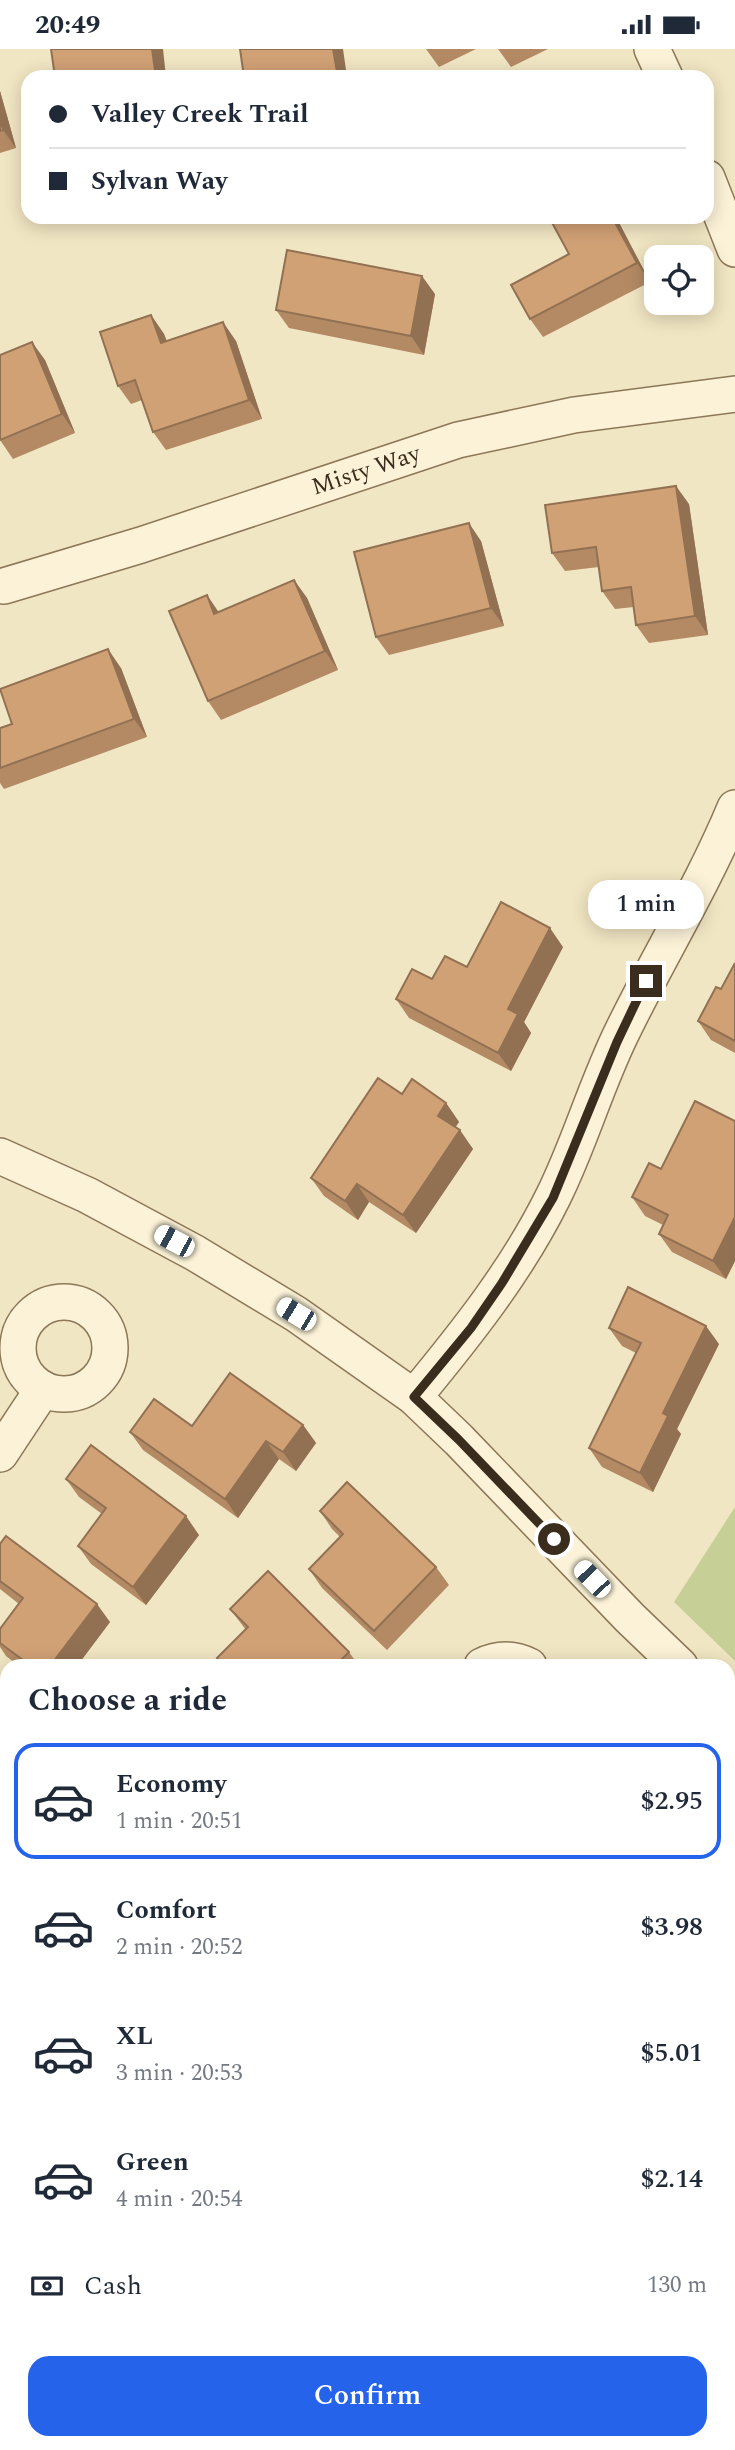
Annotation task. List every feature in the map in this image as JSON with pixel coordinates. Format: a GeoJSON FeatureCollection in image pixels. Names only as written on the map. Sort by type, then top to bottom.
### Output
{"type":"FeatureCollection","features":[{"type":"Feature","properties":{"kind":"street"},"geometry":{"type":"LineString","coordinates":[[652,49],[662,70]]}},
{"type":"Feature","properties":{"kind":"street"},"geometry":{"type":"LineString","coordinates":[[714,196],[735,249]]}},
{"type":"Feature","properties":{"kind":"street","name":"Misty Way"},"geometry":{"type":"LineString","coordinates":[[4,586],[141,545],[458,440],[574,415],[735,394]]}},
{"type":"Feature","properties":{"kind":"street"},"geometry":{"type":"LineString","coordinates":[[414,1397],[471,1328],[502,1283],[553,1198],[617,1042],[646,981],[681,921],[735,808]]}},
{"type":"Feature","properties":{"kind":"street"},"geometry":{"type":"LineString","coordinates":[[0,1156],[87,1195],[195,1253],[296,1314],[414,1397],[459,1440],[629,1618],[673,1659]]}},
{"type":"Feature","properties":{"kind":"street"},"geometry":{"type":"LineString","coordinates":[[0,1454],[43,1389]]}},
{"type":"Feature","properties":{"kind":"green space"},"geometry":{"type":"Polygon","coordinates":[[[735,1507],[735,1659],[674,1602],[735,1507]]]}},
{"type":"Feature","properties":{"kind":"building"},"geometry":{"type":"Polygon","coordinates":[[[51,49],[152,49],[155,70],[54,70],[51,49]]]}},
{"type":"Feature","properties":{"kind":"building"},"geometry":{"type":"Polygon","coordinates":[[[240,49],[333,49],[337,70],[243,70],[240,49]]]}},
{"type":"Feature","properties":{"kind":"building"},"geometry":{"type":"Polygon","coordinates":[[[553,224],[616,224],[637,263],[530,319],[511,285],[569,254],[553,224]]]}},
{"type":"Feature","properties":{"kind":"building"},"geometry":{"type":"Polygon","coordinates":[[[287,250],[422,276],[411,336],[276,310],[287,250]]]}},
{"type":"Feature","properties":{"kind":"building"},"geometry":{"type":"Polygon","coordinates":[[[151,315],[161,343],[223,322],[249,400],[153,432],[135,380],[118,386],[100,332],[151,315]]]}},
{"type":"Feature","properties":{"kind":"building"},"geometry":{"type":"Polygon","coordinates":[[[32,342],[62,414],[0,440],[0,355],[32,342]]]}},
{"type":"Feature","properties":{"kind":"building"},"geometry":{"type":"Polygon","coordinates":[[[676,486],[695,616],[636,625],[631,587],[602,591],[596,547],[552,553],[545,505],[676,486]]]}},
{"type":"Feature","properties":{"kind":"building"},"geometry":{"type":"Polygon","coordinates":[[[469,523],[491,608],[376,637],[354,552],[469,523]]]}},
{"type":"Feature","properties":{"kind":"building"},"geometry":{"type":"Polygon","coordinates":[[[294,580],[325,651],[208,701],[169,611],[207,595],[214,614],[294,580]]]}},
{"type":"Feature","properties":{"kind":"building"},"geometry":{"type":"Polygon","coordinates":[[[108,649],[134,719],[0,768],[0,728],[12,724],[0,689],[108,649]]]}},
{"type":"Feature","properties":{"kind":"building"},"geometry":{"type":"Polygon","coordinates":[[[501,902],[550,928],[508,1009],[518,1014],[498,1053],[396,999],[412,969],[432,979],[445,956],[467,967],[501,902]]]}},
{"type":"Feature","properties":{"kind":"building"},"geometry":{"type":"Polygon","coordinates":[[[735,963],[735,1041],[698,1021],[716,987],[721,989],[735,963]]]}},
{"type":"Feature","properties":{"kind":"building"},"geometry":{"type":"Polygon","coordinates":[[[378,1078],[402,1094],[412,1079],[446,1103],[438,1116],[460,1130],[403,1215],[357,1184],[345,1201],[311,1178],[378,1078]]]}},
{"type":"Feature","properties":{"kind":"building"},"geometry":{"type":"Polygon","coordinates":[[[695,1101],[735,1121],[735,1217],[713,1261],[659,1234],[668,1215],[632,1197],[649,1163],[661,1169],[695,1101]]]}},
{"type":"Feature","properties":{"kind":"building"},"geometry":{"type":"Polygon","coordinates":[[[628,1287],[706,1326],[663,1413],[668,1416],[640,1473],[589,1448],[641,1343],[609,1328],[628,1287]]]}},
{"type":"Feature","properties":{"kind":"building"},"geometry":{"type":"Polygon","coordinates":[[[230,1373],[303,1425],[283,1452],[266,1441],[225,1499],[130,1432],[154,1399],[192,1426],[230,1373]]]}},
{"type":"Feature","properties":{"kind":"building"},"geometry":{"type":"Polygon","coordinates":[[[91,1445],[186,1516],[133,1587],[78,1546],[106,1508],[66,1479],[91,1445]]]}},
{"type":"Feature","properties":{"kind":"building"},"geometry":{"type":"Polygon","coordinates":[[[347,1482],[436,1567],[374,1631],[309,1569],[343,1534],[320,1511],[347,1482]]]}},
{"type":"Feature","properties":{"kind":"building"},"geometry":{"type":"Polygon","coordinates":[[[6,1536],[97,1604],[55,1659],[22,1659],[0,1643],[0,1629],[23,1598],[0,1581],[0,1544],[6,1536]]]}},
{"type":"Feature","properties":{"kind":"building"},"geometry":{"type":"Polygon","coordinates":[[[268,1571],[349,1652],[342,1659],[218,1659],[248,1627],[230,1609],[268,1571]]]}},
{"type":"Feature","properties":{"kind":"route"},"geometry":{"type":"LineString","coordinates":[[554,1539],[414,1397],[471,1328],[502,1283],[553,1198],[617,1042],[646,981]]}}]}
